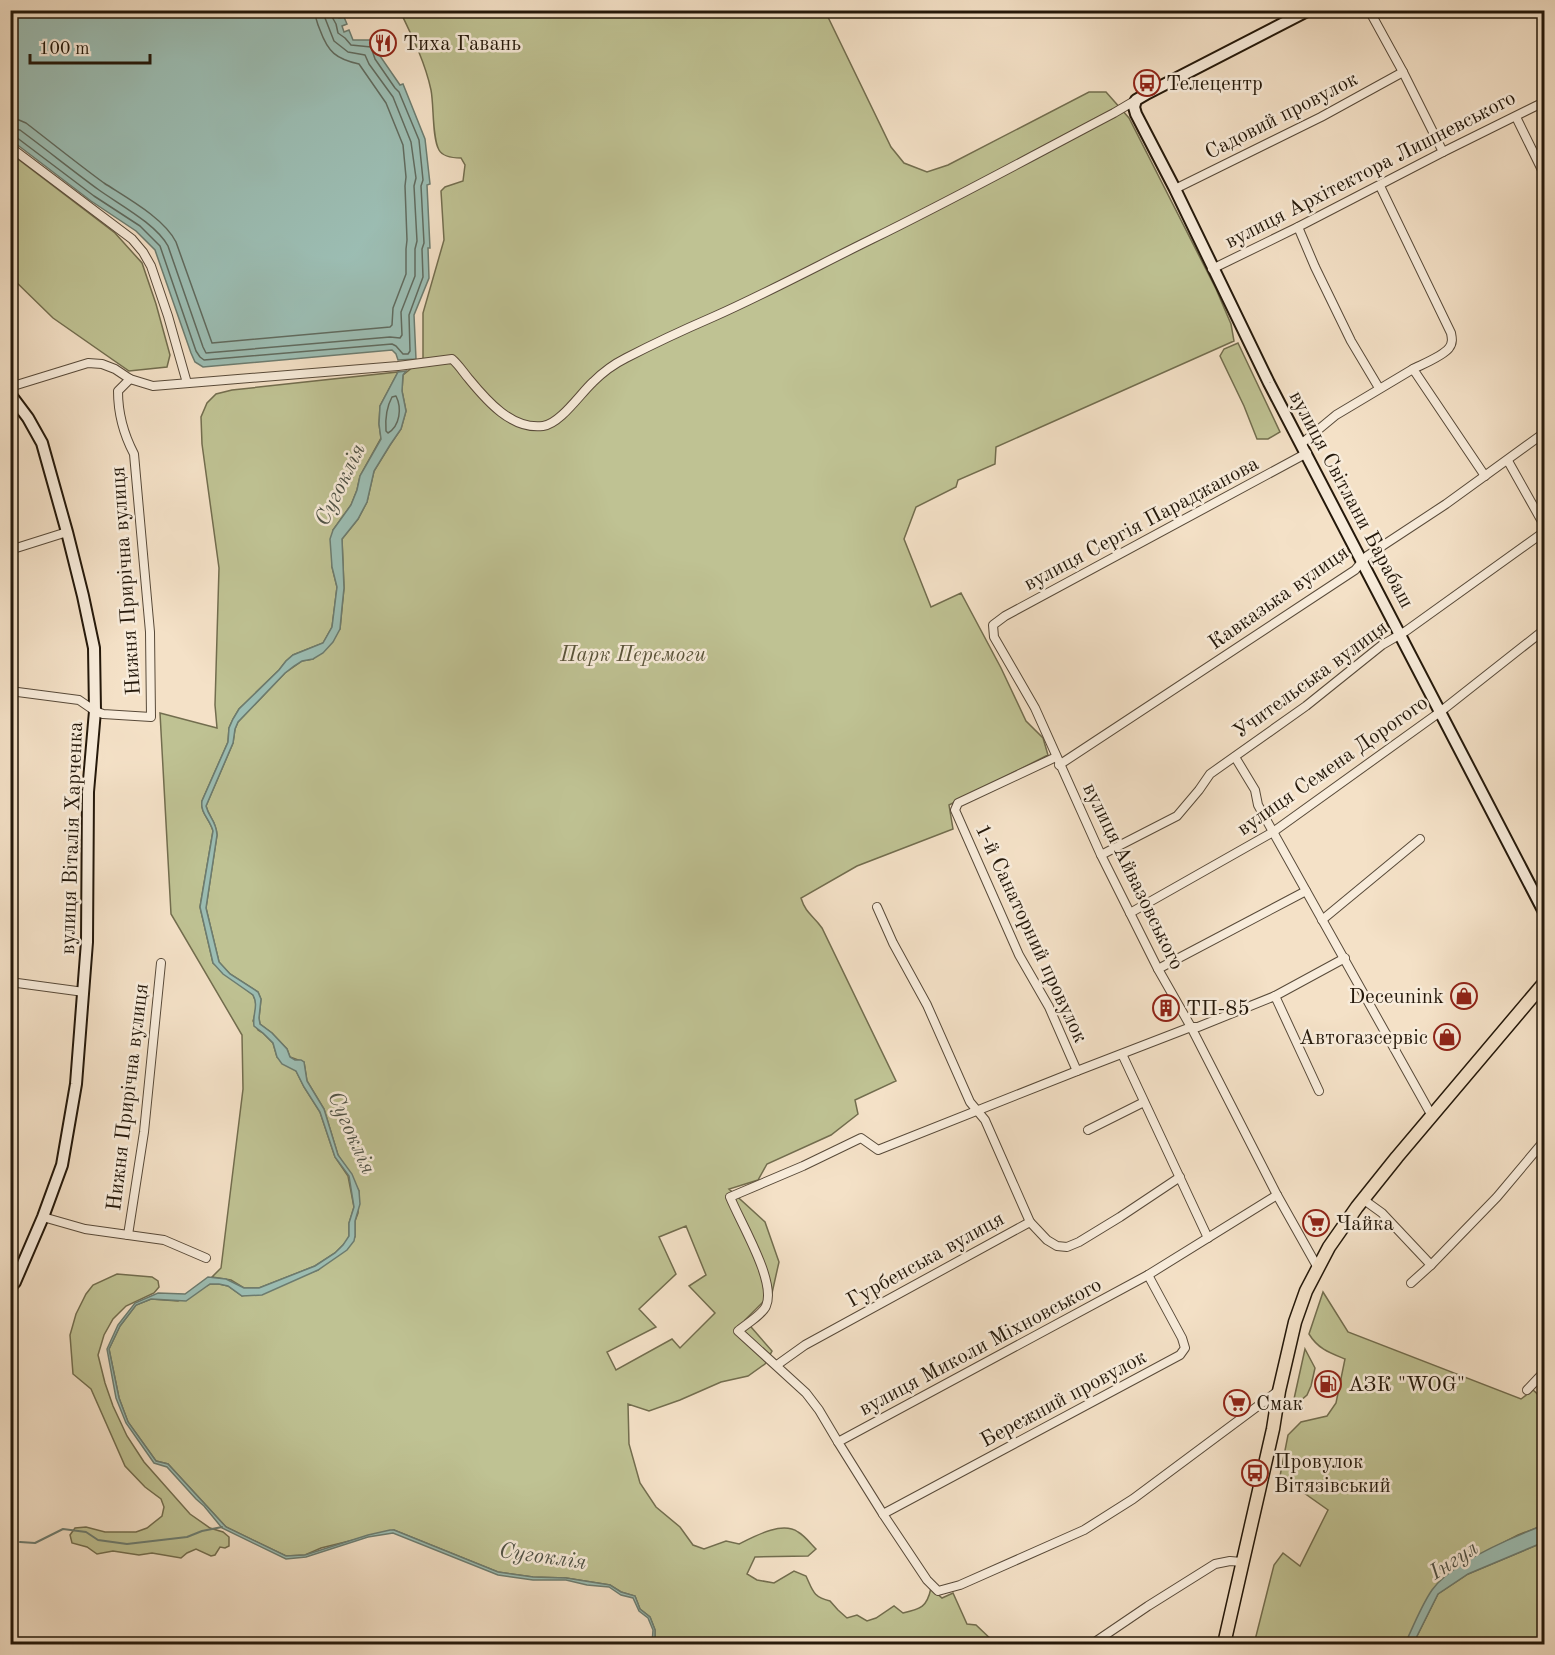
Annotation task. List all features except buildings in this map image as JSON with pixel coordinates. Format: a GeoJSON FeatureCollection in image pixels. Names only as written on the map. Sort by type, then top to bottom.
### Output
{"type":"FeatureCollection","features":[{"type":"Feature","properties":{"kind":"main road"},"geometry":{"type":"LineString","coordinates":[[1224,1644],[1295,1322],[1317,1268],[1330,1246],[1364,1200],[1545,983]]}},
{"type":"Feature","properties":{"kind":"street"},"geometry":{"type":"LineString","coordinates":[[10,387],[88,363],[102,364],[130,379],[153,386],[422,364],[452,359],[498,410],[524,424],[540,427],[549,425],[592,382],[622,360],[903,224],[1309,10]]}},
{"type":"Feature","properties":{"kind":"street"},"geometry":{"type":"LineString","coordinates":[[1369,10],[1443,152]]}},
{"type":"Feature","properties":{"kind":"street","name":"Садовий провулок"},"geometry":{"type":"LineString","coordinates":[[1175,189],[1320,117],[1403,72]]}},
{"type":"Feature","properties":{"kind":"street","name":"вулиця Світлани Барабаш"},"geometry":{"type":"LineString","coordinates":[[1136,100],[1134,107],[1136,114],[1269,383],[1545,912]]}},
{"type":"Feature","properties":{"kind":"street","name":"вулиця Архітектора Лишневського"},"geometry":{"type":"LineString","coordinates":[[1212,269],[1545,102]]}},
{"type":"Feature","properties":{"kind":"street"},"geometry":{"type":"LineString","coordinates":[[1516,117],[1545,174]]}},
{"type":"Feature","properties":{"kind":"street"},"geometry":{"type":"LineString","coordinates":[[10,147],[116,226],[143,252],[151,266],[168,316],[187,383]]}},
{"type":"Feature","properties":{"kind":"street","name":"вулиця Сергія Параджанова"},"geometry":{"type":"LineString","coordinates":[[993,625],[1005,616],[1304,449],[1336,415],[1449,348],[1452,341],[1451,333],[1380,186]]}},
{"type":"Feature","properties":{"kind":"street"},"geometry":{"type":"LineString","coordinates":[[1298,227],[1351,341],[1379,388]]}},
{"type":"Feature","properties":{"kind":"street"},"geometry":{"type":"LineString","coordinates":[[1413,369],[1485,476]]}},
{"type":"Feature","properties":{"kind":"street","name":"Нижня Прирічна вулиця"},"geometry":{"type":"LineString","coordinates":[[95,711],[103,714],[151,717],[150,632],[134,453],[125,438],[118,404],[118,391],[130,379]]}},
{"type":"Feature","properties":{"kind":"street","name":"вулиця Віталія Харченка"},"geometry":{"type":"LineString","coordinates":[[10,394],[28,418],[42,443],[67,532],[94,648],[95,711],[88,792],[87,942],[76,1084],[62,1165],[43,1217],[15,1282],[10,1288]]}},
{"type":"Feature","properties":{"kind":"street","name":"Кавказька вулиця"},"geometry":{"type":"LineString","coordinates":[[955,810],[958,803],[1058,761],[1355,570],[1367,556],[1446,504],[1545,433]]}},
{"type":"Feature","properties":{"kind":"street"},"geometry":{"type":"LineString","coordinates":[[1508,461],[1545,525]]}},
{"type":"Feature","properties":{"kind":"street"},"geometry":{"type":"LineString","coordinates":[[10,550],[67,532]]}},
{"type":"Feature","properties":{"kind":"street","name":"Учительська вулиця"},"geometry":{"type":"LineString","coordinates":[[1101,855],[1177,816],[1210,774],[1306,706],[1382,645],[1545,532]]}},
{"type":"Feature","properties":{"kind":"street","name":"вулиця Айвазовського"},"geometry":{"type":"LineString","coordinates":[[993,625],[994,637],[1035,708],[1101,855],[1158,969],[1191,1027],[1317,1268]]}},
{"type":"Feature","properties":{"kind":"street","name":"вулиця Семена Дорогого"},"geometry":{"type":"LineString","coordinates":[[1130,912],[1274,832],[1440,712],[1545,630]]}},
{"type":"Feature","properties":{"kind":"street"},"geometry":{"type":"LineString","coordinates":[[10,690],[79,700],[95,711]]}},
{"type":"Feature","properties":{"kind":"street"},"geometry":{"type":"LineString","coordinates":[[1235,757],[1255,790],[1258,805],[1432,1116]]}},
{"type":"Feature","properties":{"kind":"street","name":"1-й Санаторний провулок"},"geometry":{"type":"LineString","coordinates":[[955,810],[1019,955],[1049,1007],[1077,1071]]}},
{"type":"Feature","properties":{"kind":"street"},"geometry":{"type":"LineString","coordinates":[[1322,920],[1420,839]]}},
{"type":"Feature","properties":{"kind":"street"},"geometry":{"type":"LineString","coordinates":[[1158,969],[1306,891]]}},
{"type":"Feature","properties":{"kind":"street"},"geometry":{"type":"LineString","coordinates":[[877,907],[892,943],[927,1005],[970,1102],[984,1119],[1030,1222]]}},
{"type":"Feature","properties":{"kind":"street"},"geometry":{"type":"LineString","coordinates":[[1279,1391],[1133,1499],[1084,1530],[960,1585],[938,1591],[927,1580],[883,1514],[819,1410],[806,1393],[738,1331],[765,1309],[769,1298],[765,1271],[730,1197],[861,1138],[878,1150],[1191,1027],[1198,1027],[1275,996],[1345,958]]}},
{"type":"Feature","properties":{"kind":"street","name":"Нижня Прирічна вулиця"},"geometry":{"type":"LineString","coordinates":[[128,1235],[144,1132],[161,963]]}},
{"type":"Feature","properties":{"kind":"street"},"geometry":{"type":"LineString","coordinates":[[10,982],[84,992]]}},
{"type":"Feature","properties":{"kind":"street"},"geometry":{"type":"LineString","coordinates":[[1275,996],[1319,1091]]}},
{"type":"Feature","properties":{"kind":"street"},"geometry":{"type":"LineString","coordinates":[[1122,1054],[1208,1238]]}},
{"type":"Feature","properties":{"kind":"street"},"geometry":{"type":"LineString","coordinates":[[1088,1130],[1144,1102]]}},
{"type":"Feature","properties":{"kind":"street"},"geometry":{"type":"LineString","coordinates":[[1411,1283],[1497,1197],[1545,1141]]}},
{"type":"Feature","properties":{"kind":"street","name":"Гурбенська вулиця"},"geometry":{"type":"LineString","coordinates":[[777,1365],[805,1345],[1030,1222],[1047,1240],[1057,1246],[1067,1247],[1120,1217],[1180,1177]]}},
{"type":"Feature","properties":{"kind":"street","name":"вулиця Миколи Міхновського"},"geometry":{"type":"LineString","coordinates":[[838,1442],[1148,1275],[1277,1195]]}},
{"type":"Feature","properties":{"kind":"street"},"geometry":{"type":"LineString","coordinates":[[1364,1200],[1382,1213],[1431,1265]]}},
{"type":"Feature","properties":{"kind":"street","name":"Нижня Прирічна вулиця"},"geometry":{"type":"LineString","coordinates":[[43,1217],[85,1229],[164,1240],[206,1258]]}},
{"type":"Feature","properties":{"kind":"street","name":"Бережний провулок"},"geometry":{"type":"LineString","coordinates":[[883,1514],[1180,1355],[1185,1348],[1182,1338],[1148,1275]]}},
{"type":"Feature","properties":{"kind":"street"},"geometry":{"type":"LineString","coordinates":[[1527,1390],[1545,1372]]}},
{"type":"Feature","properties":{"kind":"street"},"geometry":{"type":"LineString","coordinates":[[1092,1644],[1215,1564],[1230,1561],[1242,1562]]}},
{"type":"Feature","properties":{"kind":"green space","name":"Парк Перемоги"},"geometry":{"type":"Polygon","coordinates":[[[400,11],[825,11],[891,147],[904,163],[927,172],[948,165],[1089,92],[1106,92],[1129,118],[1216,289],[1231,324],[1234,341],[996,447],[995,464],[958,480],[956,487],[916,507],[904,539],[931,607],[961,593],[1026,721],[1043,738],[1048,755],[949,805],[953,829],[857,866],[801,898],[807,911],[822,928],[896,1081],[855,1100],[858,1114],[831,1135],[767,1164],[758,1180],[729,1189],[765,1222],[779,1262],[772,1293],[745,1320],[772,1351],[765,1364],[748,1376],[721,1382],[649,1411],[628,1404],[629,1444],[640,1483],[656,1507],[680,1527],[693,1545],[704,1549],[726,1541],[739,1544],[768,1531],[792,1529],[816,1549],[808,1556],[755,1557],[747,1574],[757,1580],[774,1583],[794,1571],[806,1576],[817,1595],[830,1601],[847,1618],[857,1615],[867,1621],[894,1606],[903,1613],[919,1608],[925,1603],[931,1588],[942,1598],[953,1593],[967,1624],[976,1625],[996,1644],[655,1644],[655,1630],[650,1617],[640,1609],[635,1596],[621,1592],[610,1585],[566,1578],[533,1577],[498,1572],[394,1530],[321,1548],[305,1555],[286,1556],[226,1527],[168,1464],[156,1461],[128,1422],[119,1398],[109,1349],[120,1326],[136,1305],[151,1299],[178,1301],[210,1284],[228,1286],[242,1296],[318,1270],[355,1237],[359,1191],[338,1155],[324,1109],[307,1081],[304,1062],[290,1057],[287,1049],[260,1024],[261,999],[258,992],[230,974],[219,962],[206,908],[217,835],[206,806],[233,743],[238,722],[285,673],[302,661],[313,659],[340,629],[344,588],[342,539],[358,519],[367,502],[374,471],[401,429],[406,411],[402,391],[403,375],[423,359],[423,313],[444,240],[441,191],[445,187],[463,181],[465,165],[461,158],[446,156],[439,150],[435,138],[432,96],[425,69],[400,11]],[[686,1226],[659,1237],[676,1274],[639,1309],[656,1327],[607,1352],[616,1370],[672,1339],[680,1348],[715,1313],[689,1286],[706,1275],[686,1226]]]}},
{"type":"Feature","properties":{"kind":"green space"},"geometry":{"type":"Polygon","coordinates":[[[10,153],[115,233],[142,263],[170,355],[167,367],[129,371],[53,318],[11,277],[10,153]]]}},
{"type":"Feature","properties":{"kind":"green space"},"geometry":{"type":"Polygon","coordinates":[[[1238,343],[1280,432],[1268,439],[1257,439],[1220,356],[1224,349],[1238,343]]]}},
{"type":"Feature","properties":{"kind":"green space"},"geometry":{"type":"Polygon","coordinates":[[[398,372],[380,406],[381,438],[360,476],[351,505],[333,530],[332,567],[337,587],[332,627],[323,643],[293,655],[239,709],[229,728],[228,742],[202,801],[202,809],[213,831],[200,907],[213,963],[253,995],[256,1008],[253,1021],[258,1030],[273,1043],[277,1057],[296,1071],[320,1112],[335,1157],[348,1176],[354,1207],[347,1241],[335,1253],[315,1266],[259,1288],[244,1288],[231,1280],[212,1277],[221,1268],[243,1089],[242,1035],[171,914],[160,713],[217,728],[215,705],[219,568],[202,444],[201,417],[207,403],[216,394],[232,390],[398,372]]]}},
{"type":"Feature","properties":{"kind":"green space"},"geometry":{"type":"Polygon","coordinates":[[[117,1274],[152,1277],[158,1281],[159,1287],[154,1293],[126,1306],[113,1319],[104,1335],[98,1355],[113,1406],[127,1436],[144,1462],[190,1514],[210,1528],[223,1532],[229,1537],[229,1546],[220,1547],[215,1555],[211,1556],[196,1549],[181,1558],[152,1553],[139,1555],[113,1551],[97,1554],[87,1547],[72,1543],[70,1535],[75,1528],[86,1527],[105,1532],[136,1532],[147,1528],[162,1516],[164,1507],[161,1499],[145,1487],[125,1466],[91,1389],[73,1374],[70,1335],[76,1314],[93,1285],[117,1274]]]}},
{"type":"Feature","properties":{"kind":"green space"},"geometry":{"type":"Polygon","coordinates":[[[1323,1292],[1348,1332],[1521,1399],[1533,1390],[1544,1400],[1544,1525],[1518,1535],[1460,1565],[1432,1591],[1405,1644],[1254,1644],[1274,1565],[1283,1553],[1300,1566],[1328,1510],[1280,1476],[1288,1435],[1301,1422],[1327,1416],[1336,1403],[1345,1359],[1320,1347],[1309,1334],[1323,1292]]]}},
{"type":"Feature","properties":{"kind":"green space"},"geometry":{"type":"Polygon","coordinates":[[[1305,1349],[1315,1368],[1307,1395],[1292,1408],[1305,1349]]]}},
{"type":"Feature","properties":{"kind":"green space"},"geometry":{"type":"Polygon","coordinates":[[[1544,1542],[1544,1644],[1413,1644],[1438,1594],[1468,1574],[1544,1542]]]}},
{"type":"Feature","properties":{"kind":"water"},"geometry":{"type":"Polygon","coordinates":[[[10,11],[342,11],[337,13],[339,18],[344,17],[347,24],[342,26],[344,32],[349,30],[353,40],[376,40],[380,56],[400,85],[403,84],[425,139],[430,184],[427,185],[429,278],[414,315],[416,359],[398,360],[392,350],[203,367],[195,362],[155,250],[136,231],[91,201],[11,140],[10,11]]]}},
{"type":"Feature","properties":{"kind":"water"},"geometry":{"type":"Polygon","coordinates":[[[406,371],[403,375],[402,391],[406,411],[401,429],[374,471],[367,502],[358,519],[342,539],[344,588],[340,629],[333,642],[323,653],[313,659],[302,661],[285,673],[238,722],[233,743],[206,806],[217,835],[206,908],[219,962],[230,974],[258,992],[261,999],[260,1024],[287,1049],[290,1057],[304,1062],[307,1081],[324,1109],[338,1155],[352,1174],[359,1191],[360,1204],[355,1221],[354,1241],[347,1250],[318,1270],[262,1295],[242,1296],[228,1286],[210,1284],[186,1301],[151,1299],[136,1305],[120,1326],[109,1349],[119,1398],[128,1422],[156,1461],[168,1464],[226,1527],[286,1556],[305,1555],[368,1535],[394,1530],[498,1572],[533,1577],[566,1578],[610,1585],[621,1592],[635,1596],[640,1609],[650,1617],[655,1630],[655,1644],[652,1644],[653,1630],[648,1618],[639,1611],[633,1598],[621,1595],[609,1587],[566,1580],[533,1580],[498,1575],[393,1533],[368,1537],[306,1557],[286,1559],[222,1528],[167,1467],[154,1463],[126,1423],[116,1398],[107,1349],[118,1325],[135,1303],[158,1293],[185,1294],[208,1277],[226,1279],[244,1288],[259,1288],[315,1266],[335,1253],[349,1236],[349,1223],[354,1207],[349,1176],[335,1157],[320,1112],[296,1071],[282,1064],[277,1057],[273,1043],[254,1026],[253,995],[223,974],[213,963],[200,907],[213,831],[202,809],[202,801],[228,742],[229,728],[239,709],[293,655],[323,643],[332,627],[337,587],[332,567],[330,539],[333,530],[351,505],[360,476],[381,439],[380,406],[398,372],[406,371]]]}},
{"type":"Feature","properties":{"kind":"water"},"geometry":{"type":"Polygon","coordinates":[[[1544,1525],[1544,1542],[1468,1574],[1438,1594],[1413,1644],[1405,1644],[1424,1603],[1441,1580],[1483,1552],[1544,1525]]]}},
{"type":"Feature","properties":{"kind":"waterway"},"geometry":{"type":"LineString","coordinates":[[20,1542],[35,1543],[63,1529],[86,1532],[98,1540],[127,1544],[187,1537],[222,1527]]}},
{"type":"Feature","properties":{"kind":"place","name":"Тиха Гавань"},"geometry":{"type":"Point","coordinates":[383,43]}},
{"type":"Feature","properties":{"kind":"place","name":"Телецентр"},"geometry":{"type":"Point","coordinates":[1147,83]}},
{"type":"Feature","properties":{"kind":"place","name":"Deceunink"},"geometry":{"type":"Point","coordinates":[1464,996]}},
{"type":"Feature","properties":{"kind":"place","name":"ТП-85"},"geometry":{"type":"Point","coordinates":[1166,1008]}},
{"type":"Feature","properties":{"kind":"place","name":"Автогазсервіс"},"geometry":{"type":"Point","coordinates":[1447,1037]}},
{"type":"Feature","properties":{"kind":"place","name":"Чайка"},"geometry":{"type":"Point","coordinates":[1316,1223]}},
{"type":"Feature","properties":{"kind":"place","name":"АЗК \"WOG\""},"geometry":{"type":"Point","coordinates":[1328,1384]}},
{"type":"Feature","properties":{"kind":"place","name":"Смак"},"geometry":{"type":"Point","coordinates":[1237,1403]}},
{"type":"Feature","properties":{"kind":"place","name":"Провулок Вітязівський"},"geometry":{"type":"Point","coordinates":[1255,1473]}},
{"type":"Feature","properties":{"kind":"water label","name":"Сугоклія"},"geometry":{"type":"Point","coordinates":[339,484]}},
{"type":"Feature","properties":{"kind":"water label","name":"Сугоклія"},"geometry":{"type":"Point","coordinates":[353,1132]}},
{"type":"Feature","properties":{"kind":"water label","name":"Сугоклія"},"geometry":{"type":"Point","coordinates":[543,1555]}},
{"type":"Feature","properties":{"kind":"water label","name":"Інгул"},"geometry":{"type":"Point","coordinates":[1453,1559]}}]}
